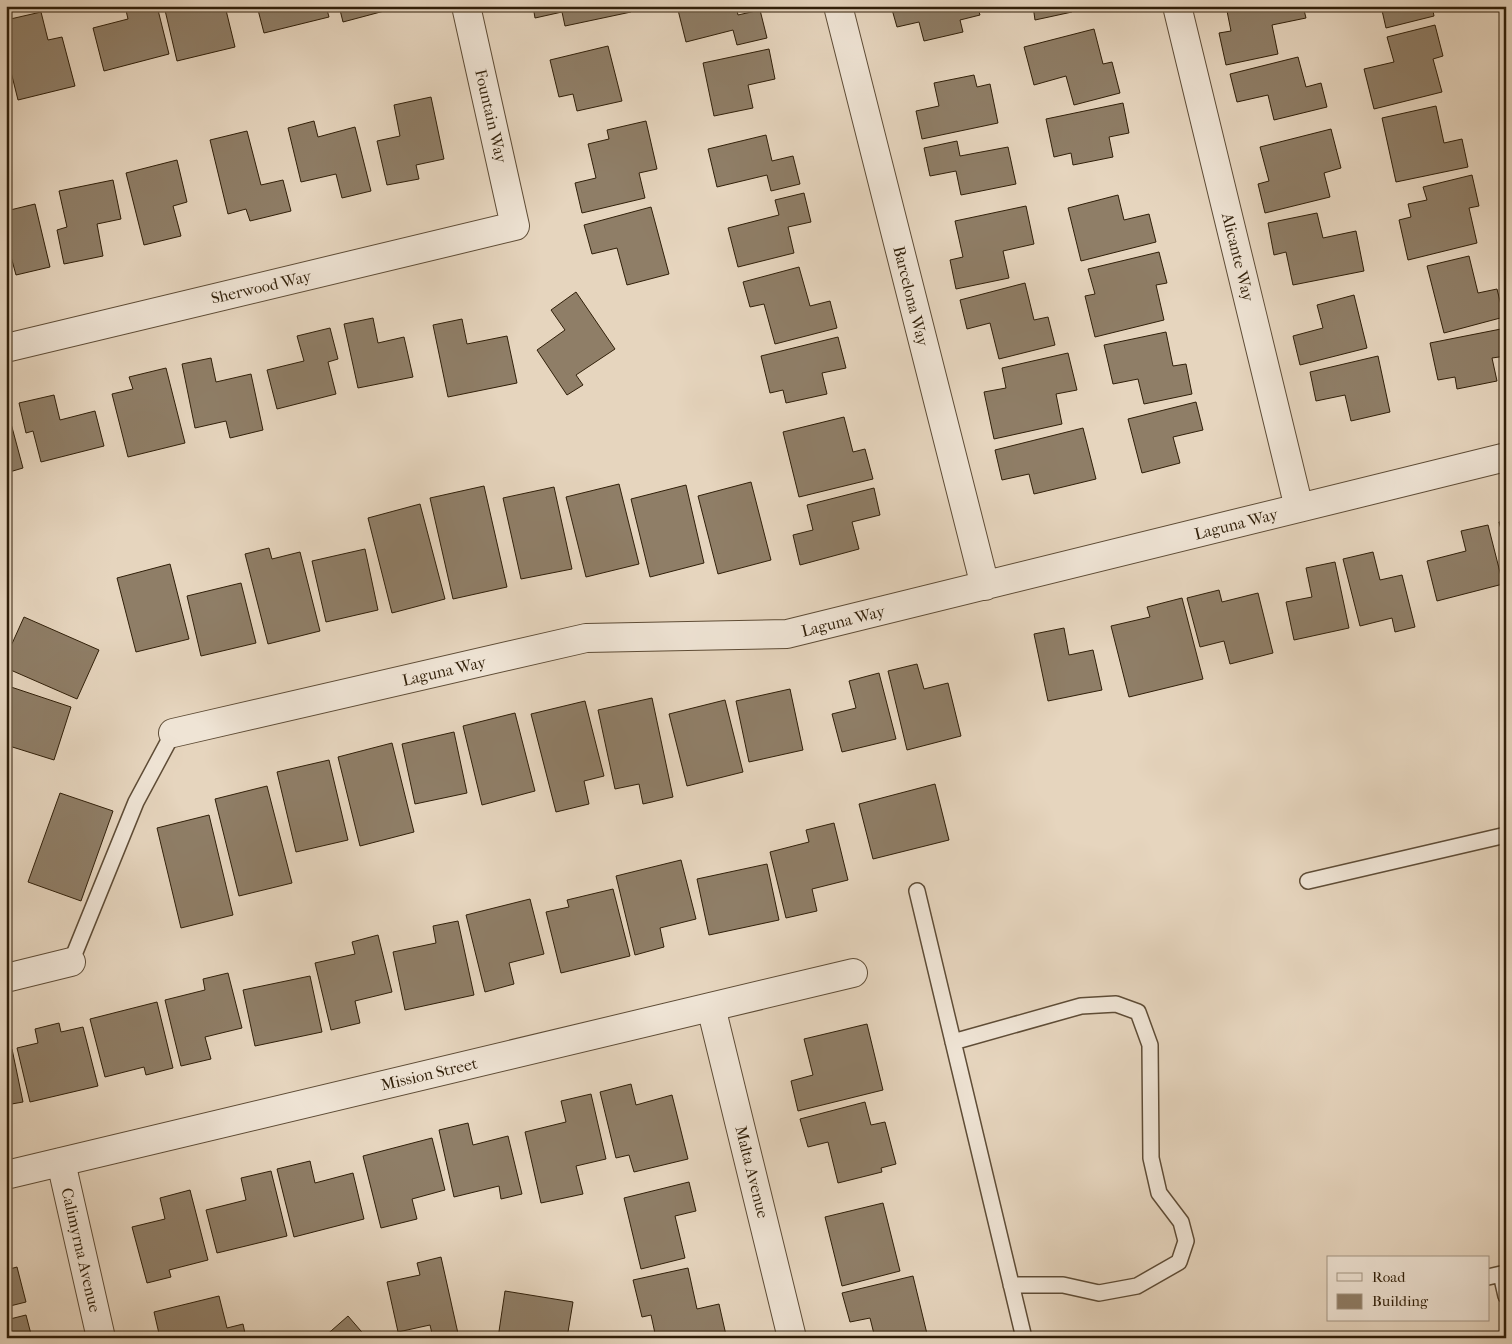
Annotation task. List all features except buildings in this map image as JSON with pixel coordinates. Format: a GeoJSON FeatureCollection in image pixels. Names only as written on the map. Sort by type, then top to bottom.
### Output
{"type":"FeatureCollection","features":[{"type":"Feature","properties":{"kind":"street","name":"Fountain Way"},"geometry":{"type":"LineString","coordinates":[[466,6],[515,226]]}},
{"type":"Feature","properties":{"kind":"street","name":"Barcelona Way"},"geometry":{"type":"LineString","coordinates":[[838,6],[985,586]]}},
{"type":"Feature","properties":{"kind":"street","name":"Alicante Way"},"geometry":{"type":"LineString","coordinates":[[1177,6],[1298,508]]}},
{"type":"Feature","properties":{"kind":"street","name":"Sherwood Way"},"geometry":{"type":"LineString","coordinates":[[6,348],[515,226]]}},
{"type":"Feature","properties":{"kind":"street","name":"Laguna Way"},"geometry":{"type":"LineString","coordinates":[[174,733],[586,638],[787,634],[1506,457]]}},
{"type":"Feature","properties":{"kind":"street"},"geometry":{"type":"LineString","coordinates":[[6,978],[71,962]]}},
{"type":"Feature","properties":{"kind":"street","name":"Mission Street"},"geometry":{"type":"LineString","coordinates":[[6,1175],[853,973]]}},
{"type":"Feature","properties":{"kind":"street","name":"Malta Avenue"},"geometry":{"type":"LineString","coordinates":[[711,1007],[792,1338]]}},
{"type":"Feature","properties":{"kind":"street","name":"Calimyrna Avenue"},"geometry":{"type":"LineString","coordinates":[[61,1162],[101,1338]]}},
{"type":"Feature","properties":{"kind":"lane"},"geometry":{"type":"LineString","coordinates":[[71,962],[136,802],[174,733]]}},
{"type":"Feature","properties":{"kind":"lane"},"geometry":{"type":"LineString","coordinates":[[1308,882],[1506,835]]}},
{"type":"Feature","properties":{"kind":"lane"},"geometry":{"type":"LineString","coordinates":[[917,890],[1024,1338]]}},
{"type":"Feature","properties":{"kind":"lane"},"geometry":{"type":"LineString","coordinates":[[953,1042],[1081,1006],[1116,1004],[1138,1012],[1150,1045],[1151,1158],[1159,1193],[1181,1222],[1186,1240],[1179,1262],[1137,1286],[1099,1293],[1063,1285],[1011,1285]]}},
{"type":"Feature","properties":{"kind":"lane"},"geometry":{"type":"LineString","coordinates":[[1498,1274],[1506,1296]]}}]}
